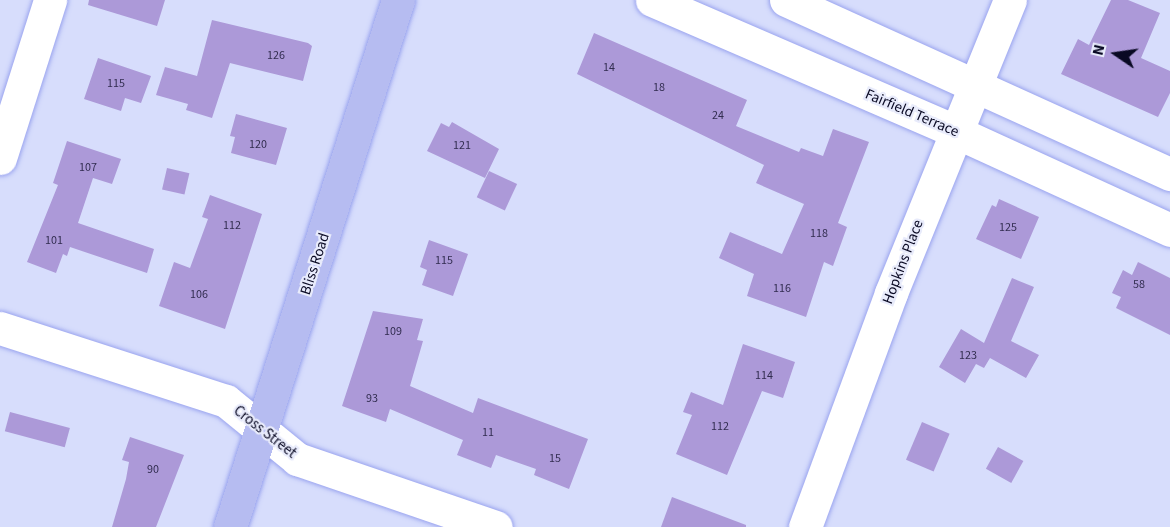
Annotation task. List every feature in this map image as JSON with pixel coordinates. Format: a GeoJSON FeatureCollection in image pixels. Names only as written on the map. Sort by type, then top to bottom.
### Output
{"type":"FeatureCollection","features":[{"type":"Feature","properties":{"kind":"main road","name":"Bliss Road"},"geometry":{"type":"LineString","coordinates":[[230,527],[398,0]]}},
{"type":"Feature","properties":{"kind":"street"},"geometry":{"type":"LineString","coordinates":[[0,158],[50,0]]}},
{"type":"Feature","properties":{"kind":"street","name":"Fairfield Terrace"},"geometry":{"type":"LineString","coordinates":[[652,0],[954,130],[1170,230]]}},
{"type":"Feature","properties":{"kind":"street"},"geometry":{"type":"LineString","coordinates":[[786,0],[1170,174]]}},
{"type":"Feature","properties":{"kind":"street","name":"Hopkins Place"},"geometry":{"type":"LineString","coordinates":[[806,527],[954,130],[1010,0]]}},
{"type":"Feature","properties":{"kind":"street","name":"Cross Street"},"geometry":{"type":"LineString","coordinates":[[0,328],[226,401],[297,459],[496,527]]}},
{"type":"Feature","properties":{"kind":"building"},"geometry":{"type":"Polygon","coordinates":[[[89,0],[165,0],[157,26],[88,5],[89,0]]]}},
{"type":"Feature","properties":{"kind":"building"},"geometry":{"type":"Polygon","coordinates":[[[1111,0],[1128,0],[1160,13],[1141,58],[1170,71],[1170,93],[1158,117],[1061,74],[1078,39],[1089,45],[1111,0]]]}},
{"type":"Feature","properties":{"kind":"building"},"geometry":{"type":"Polygon","coordinates":[[[212,20],[308,43],[312,46],[303,81],[230,63],[212,118],[186,110],[188,104],[156,95],[165,67],[197,76],[212,20]]]}},
{"type":"Feature","properties":{"kind":"building"},"geometry":{"type":"Polygon","coordinates":[[[594,33],[747,100],[736,126],[799,152],[801,148],[823,156],[833,129],[869,142],[838,223],[847,227],[833,266],[824,262],[806,317],[747,296],[754,274],[719,258],[730,232],[782,254],[804,204],[756,183],[764,165],[577,74],[594,33]]]}},
{"type":"Feature","properties":{"kind":"building"},"geometry":{"type":"Polygon","coordinates":[[[98,58],[151,76],[141,103],[125,98],[121,111],[84,99],[98,58]]]}},
{"type":"Feature","properties":{"kind":"building"},"geometry":{"type":"Polygon","coordinates":[[[236,114],[287,128],[276,165],[231,153],[235,137],[230,136],[236,114]]]}},
{"type":"Feature","properties":{"kind":"building"},"geometry":{"type":"Polygon","coordinates":[[[452,122],[499,149],[485,178],[427,151],[441,123],[449,127],[452,122]]]}},
{"type":"Feature","properties":{"kind":"building"},"geometry":{"type":"Polygon","coordinates":[[[67,141],[121,159],[112,184],[93,178],[78,223],[154,249],[147,273],[70,247],[67,256],[63,254],[56,273],[27,262],[58,185],[53,183],[67,141]]]}},
{"type":"Feature","properties":{"kind":"building"},"geometry":{"type":"Polygon","coordinates":[[[167,168],[189,173],[184,195],[162,189],[167,168]]]}},
{"type":"Feature","properties":{"kind":"building"},"geometry":{"type":"Polygon","coordinates":[[[489,171],[517,184],[505,210],[477,197],[489,171]]]}},
{"type":"Feature","properties":{"kind":"building"},"geometry":{"type":"Polygon","coordinates":[[[210,195],[262,214],[225,329],[159,306],[174,262],[190,268],[208,219],[202,217],[210,195]]]}},
{"type":"Feature","properties":{"kind":"building"},"geometry":{"type":"Polygon","coordinates":[[[999,199],[1039,217],[1021,259],[976,239],[992,205],[996,207],[999,199]]]}},
{"type":"Feature","properties":{"kind":"building"},"geometry":{"type":"Polygon","coordinates":[[[429,240],[468,254],[453,296],[422,285],[427,270],[420,267],[429,240]]]}},
{"type":"Feature","properties":{"kind":"building"},"geometry":{"type":"Polygon","coordinates":[[[1138,262],[1170,278],[1170,335],[1116,308],[1121,297],[1112,293],[1123,270],[1132,275],[1138,262]]]}},
{"type":"Feature","properties":{"kind":"building"},"geometry":{"type":"Polygon","coordinates":[[[1012,278],[1034,287],[1011,341],[1039,355],[1026,378],[990,358],[984,368],[976,364],[965,383],[939,367],[961,329],[984,343],[1012,278]]]}},
{"type":"Feature","properties":{"kind":"building"},"geometry":{"type":"Polygon","coordinates":[[[373,311],[423,319],[417,340],[423,341],[410,386],[473,413],[478,398],[588,439],[569,489],[534,475],[536,469],[496,455],[491,468],[457,455],[463,440],[390,409],[386,422],[342,406],[373,311]]]}},
{"type":"Feature","properties":{"kind":"building"},"geometry":{"type":"Polygon","coordinates":[[[743,344],[795,362],[783,398],[762,391],[727,475],[676,454],[692,415],[683,412],[691,392],[723,405],[743,344]]]}},
{"type":"Feature","properties":{"kind":"building"},"geometry":{"type":"Polygon","coordinates":[[[10,412],[70,428],[65,447],[5,431],[10,412]]]}},
{"type":"Feature","properties":{"kind":"building"},"geometry":{"type":"Polygon","coordinates":[[[922,422],[950,434],[934,471],[906,460],[922,422]]]}},
{"type":"Feature","properties":{"kind":"building"},"geometry":{"type":"Polygon","coordinates":[[[130,437],[184,455],[156,527],[112,527],[126,479],[129,462],[122,460],[130,437]]]}},
{"type":"Feature","properties":{"kind":"building"},"geometry":{"type":"Polygon","coordinates":[[[998,447],[1023,461],[1011,483],[986,469],[998,447]]]}},
{"type":"Feature","properties":{"kind":"building"},"geometry":{"type":"Polygon","coordinates":[[[672,497],[746,525],[746,527],[661,527],[672,497]]]}}]}
